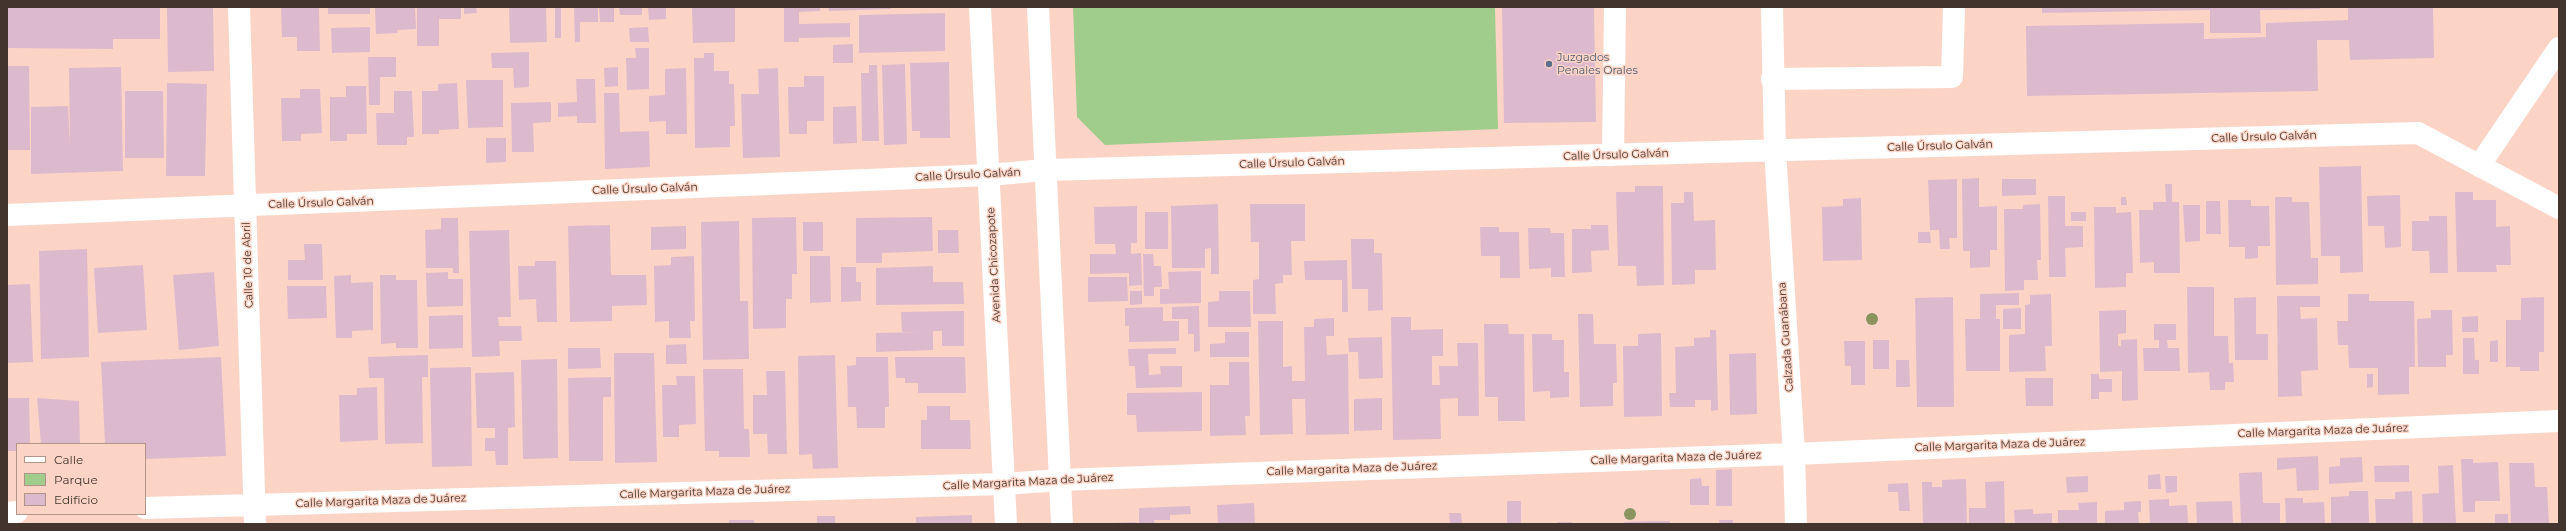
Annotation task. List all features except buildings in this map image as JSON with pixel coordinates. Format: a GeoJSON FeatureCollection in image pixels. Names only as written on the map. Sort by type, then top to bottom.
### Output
{"type":"FeatureCollection","features":[{"type":"Feature","properties":{"kind":"street","name":"Calle 10 de Abril"},"geometry":{"type":"LineString","coordinates":[[239,7],[254,514]]}},
{"type":"Feature","properties":{"kind":"street","name":"Avenida Chicozapote"},"geometry":{"type":"LineString","coordinates":[[980,7],[1006,524]]}},
{"type":"Feature","properties":{"kind":"street"},"geometry":{"type":"LineString","coordinates":[[1038,7],[1062,524]]}},
{"type":"Feature","properties":{"kind":"street"},"geometry":{"type":"LineString","coordinates":[[1614,155],[1615,7]]}},
{"type":"Feature","properties":{"kind":"street","name":"Calzada Guanábana"},"geometry":{"type":"LineString","coordinates":[[1772,7],[1772,79],[1775,150],[1794,454],[1796,524]]}},
{"type":"Feature","properties":{"kind":"street"},"geometry":{"type":"LineString","coordinates":[[1772,79],[1952,77],[1954,7]]}},
{"type":"Feature","properties":{"kind":"street"},"geometry":{"type":"LineString","coordinates":[[2479,166],[2559,48]]}},
{"type":"Feature","properties":{"kind":"street","name":"Calle Úrsulo Galván"},"geometry":{"type":"LineString","coordinates":[[7,215],[989,175],[1045,170],[2418,133],[2559,208]]}},
{"type":"Feature","properties":{"kind":"street","name":"Calle Margarita Maza de Juárez"},"geometry":{"type":"LineString","coordinates":[[146,508],[254,514],[1005,484],[1060,480],[1794,454],[2559,421]]}},
{"type":"Feature","properties":{"kind":"green space"},"geometry":{"type":"Polygon","coordinates":[[[1073,7],[1495,7],[1498,129],[1105,145],[1077,117],[1073,7]]]}},
{"type":"Feature","properties":{"kind":"place","name":"Juzgados Penales Orales"},"geometry":{"type":"Point","coordinates":[1549,64]}}]}
